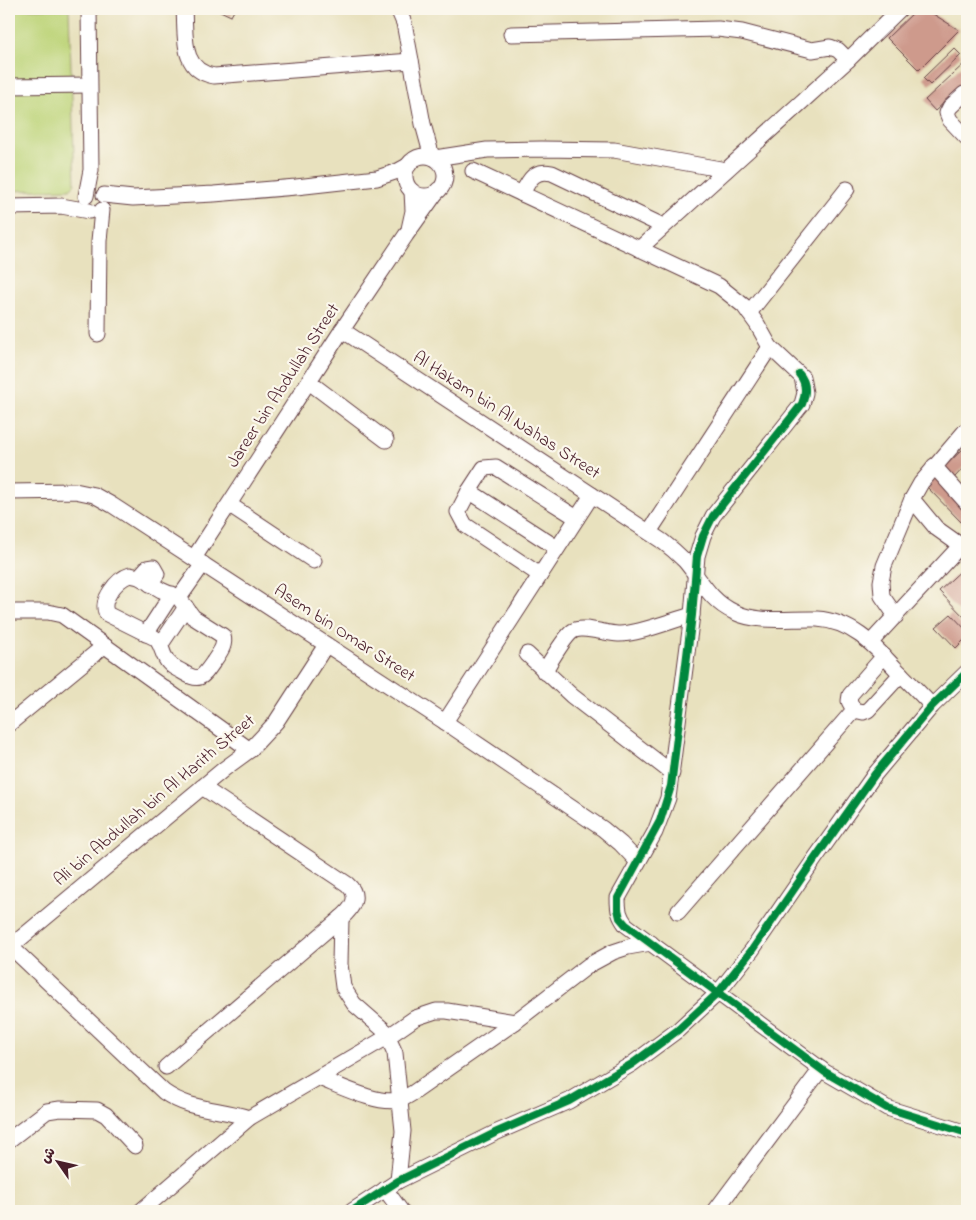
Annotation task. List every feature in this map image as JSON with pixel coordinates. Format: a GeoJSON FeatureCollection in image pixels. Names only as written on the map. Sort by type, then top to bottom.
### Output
{"type":"FeatureCollection","features":[{"type":"Feature","properties":{"kind":"street"},"geometry":{"type":"LineString","coordinates":[[89,9],[91,170],[100,241],[98,334]]}},
{"type":"Feature","properties":{"kind":"street"},"geometry":{"type":"LineString","coordinates":[[184,9],[187,53],[190,62],[196,70],[205,75],[214,76],[411,60]]}},
{"type":"Feature","properties":{"kind":"street"},"geometry":{"type":"LineString","coordinates":[[376,178],[410,188],[426,196],[438,190],[445,181],[442,165],[434,158],[423,124],[405,16],[398,9]]}},
{"type":"Feature","properties":{"kind":"street"},"geometry":{"type":"LineString","coordinates":[[639,249],[848,60],[900,9]]}},
{"type":"Feature","properties":{"kind":"street"},"geometry":{"type":"LineString","coordinates":[[511,34],[718,29],[742,32],[812,50],[830,47],[838,50],[848,60]]}},
{"type":"Feature","properties":{"kind":"street"},"geometry":{"type":"LineString","coordinates":[[9,86],[90,85]]}},
{"type":"Feature","properties":{"kind":"street"},"geometry":{"type":"LineString","coordinates":[[964,94],[950,107],[947,114],[950,120],[967,138]]}},
{"type":"Feature","properties":{"kind":"street"},"geometry":{"type":"LineString","coordinates":[[410,188],[406,179],[419,148],[423,124]]}},
{"type":"Feature","properties":{"kind":"street"},"geometry":{"type":"LineString","coordinates":[[524,149],[529,162],[538,174]]}},
{"type":"Feature","properties":{"kind":"street"},"geometry":{"type":"LineString","coordinates":[[522,194],[538,174],[541,149]]}},
{"type":"Feature","properties":{"kind":"street"},"geometry":{"type":"LineString","coordinates":[[9,207],[61,206],[133,198],[214,194],[376,178],[398,171],[426,156],[434,158],[487,150],[614,150],[726,170]]}},
{"type":"Feature","properties":{"kind":"street"},"geometry":{"type":"LineString","coordinates":[[445,175],[455,163],[467,154]]}},
{"type":"Feature","properties":{"kind":"street"},"geometry":{"type":"LineString","coordinates":[[472,171],[719,286],[749,312],[770,347],[802,377],[805,388],[802,404],[713,516],[700,546],[672,773],[665,810],[655,832],[637,861],[618,898],[620,918],[626,925],[821,1069],[887,1108],[967,1133]]}},
{"type":"Feature","properties":{"kind":"street"},"geometry":{"type":"LineString","coordinates":[[538,174],[552,173],[663,226]]}},
{"type":"Feature","properties":{"kind":"street","name":"Jareer bin Abdullah Street"},"geometry":{"type":"LineString","coordinates":[[406,236],[411,224],[413,211],[410,188]]}},
{"type":"Feature","properties":{"kind":"street","name":"Jareer bin Abdullah Street"},"geometry":{"type":"LineString","coordinates":[[179,600],[230,505],[342,330],[438,190]]}},
{"type":"Feature","properties":{"kind":"street"},"geometry":{"type":"LineString","coordinates":[[749,312],[847,190]]}},
{"type":"Feature","properties":{"kind":"street","name":"Al Hakam bin Al Nahas Street"},"geometry":{"type":"LineString","coordinates":[[342,330],[649,532],[675,551],[686,562],[716,601],[735,613],[756,619],[828,620],[847,626],[870,642],[932,706]]}},
{"type":"Feature","properties":{"kind":"street"},"geometry":{"type":"LineString","coordinates":[[649,532],[770,347]]}},
{"type":"Feature","properties":{"kind":"street"},"geometry":{"type":"LineString","coordinates":[[309,382],[386,440]]}},
{"type":"Feature","properties":{"kind":"street"},"geometry":{"type":"LineString","coordinates":[[896,616],[882,596],[880,582],[882,575],[912,500],[921,483],[966,430]]}},
{"type":"Feature","properties":{"kind":"street"},"geometry":{"type":"LineString","coordinates":[[934,466],[967,503]]}},
{"type":"Feature","properties":{"kind":"street"},"geometry":{"type":"LineString","coordinates":[[540,576],[465,525],[458,512],[469,491],[484,468],[496,467],[577,518]]}},
{"type":"Feature","properties":{"kind":"street","name":"Asem bin Omar Street"},"geometry":{"type":"LineString","coordinates":[[9,492],[75,491],[94,494],[445,722],[603,829],[637,861]]}},
{"type":"Feature","properties":{"kind":"street"},"geometry":{"type":"LineString","coordinates":[[469,491],[557,548]]}},
{"type":"Feature","properties":{"kind":"street"},"geometry":{"type":"LineString","coordinates":[[445,722],[592,495]]}},
{"type":"Feature","properties":{"kind":"street"},"geometry":{"type":"LineString","coordinates":[[870,642],[964,547],[936,528],[912,500]]}},
{"type":"Feature","properties":{"kind":"street"},"geometry":{"type":"LineString","coordinates":[[230,505],[314,561]]}},
{"type":"Feature","properties":{"kind":"street"},"geometry":{"type":"LineString","coordinates":[[130,575],[145,580],[179,600],[192,616],[220,634],[224,640],[223,646],[205,674],[200,678],[194,678],[172,666],[166,660],[161,644],[156,638],[109,616],[104,608],[105,602],[121,579],[130,575]]}},
{"type":"Feature","properties":{"kind":"street"},"geometry":{"type":"LineString","coordinates":[[146,634],[179,600]]}},
{"type":"Feature","properties":{"kind":"street"},"geometry":{"type":"LineString","coordinates":[[161,644],[179,600]]}},
{"type":"Feature","properties":{"kind":"street"},"geometry":{"type":"LineString","coordinates":[[9,612],[48,612],[62,615],[250,750]]}},
{"type":"Feature","properties":{"kind":"street"},"geometry":{"type":"LineString","coordinates":[[544,672],[570,633],[574,630],[583,629],[626,634],[692,615]]}},
{"type":"Feature","properties":{"kind":"street","name":"Ali bin Abdullah bin Al Harith Street"},"geometry":{"type":"LineString","coordinates":[[10,948],[250,750],[276,722],[326,644]]}},
{"type":"Feature","properties":{"kind":"street"},"geometry":{"type":"LineString","coordinates":[[9,724],[104,646]]}},
{"type":"Feature","properties":{"kind":"street"},"geometry":{"type":"LineString","coordinates":[[527,654],[544,672],[572,696],[672,773]]}},
{"type":"Feature","properties":{"kind":"street"},"geometry":{"type":"LineString","coordinates":[[884,656],[850,695],[850,706],[854,710],[863,712],[868,710],[901,674]]}},
{"type":"Feature","properties":{"kind":"street"},"geometry":{"type":"LineString","coordinates":[[352,1211],[398,1180],[577,1096],[632,1064],[678,1030],[718,993],[752,950],[876,774],[932,706],[967,672]]}},
{"type":"Feature","properties":{"kind":"street"},"geometry":{"type":"LineString","coordinates":[[678,912],[854,710]]}},
{"type":"Feature","properties":{"kind":"street"},"geometry":{"type":"LineString","coordinates":[[166,1067],[341,918],[353,905],[354,895],[351,888],[202,788]]}},
{"type":"Feature","properties":{"kind":"street"},"geometry":{"type":"LineString","coordinates":[[341,918],[340,964],[344,987],[354,1004],[382,1027],[389,1036],[396,1058],[402,1131],[398,1180]]}},
{"type":"Feature","properties":{"kind":"street"},"geometry":{"type":"LineString","coordinates":[[319,1078],[373,1098],[400,1100],[414,1093],[515,1022],[579,972],[601,958],[628,947],[651,943]]}},
{"type":"Feature","properties":{"kind":"street"},"geometry":{"type":"LineString","coordinates":[[10,948],[164,1092],[193,1107],[230,1112],[249,1118]]}},
{"type":"Feature","properties":{"kind":"street"},"geometry":{"type":"LineString","coordinates":[[141,1211],[249,1118],[389,1036],[415,1018],[436,1011],[458,1012],[515,1022]]}},
{"type":"Feature","properties":{"kind":"street"},"geometry":{"type":"LineString","coordinates":[[716,1211],[821,1069]]}},
{"type":"Feature","properties":{"kind":"street"},"geometry":{"type":"LineString","coordinates":[[9,1140],[47,1111],[53,1109],[91,1109],[106,1115],[135,1146]]}},
{"type":"Feature","properties":{"kind":"street"},"geometry":{"type":"LineString","coordinates":[[385,1189],[401,1211]]}},
{"type":"Feature","properties":{"kind":"green space"},"geometry":{"type":"Polygon","coordinates":[[[9,9],[69,9],[75,184],[70,189],[9,191],[9,9]]]}},
{"type":"Feature","properties":{"kind":"building"},"geometry":{"type":"Polygon","coordinates":[[[216,9],[235,9],[231,16],[216,9]]]}},
{"type":"Feature","properties":{"kind":"building"},"geometry":{"type":"Polygon","coordinates":[[[917,9],[925,9],[959,30],[919,70],[887,38],[917,9]]]}},
{"type":"Feature","properties":{"kind":"building"},"geometry":{"type":"Polygon","coordinates":[[[954,48],[961,55],[930,85],[923,78],[954,48]]]}},
{"type":"Feature","properties":{"kind":"building"},"geometry":{"type":"Polygon","coordinates":[[[967,61],[967,98],[959,89],[935,111],[925,100],[967,61]]]}},
{"type":"Feature","properties":{"kind":"building"},"geometry":{"type":"Polygon","coordinates":[[[964,448],[967,452],[967,464],[954,478],[944,467],[964,448]]]}},
{"type":"Feature","properties":{"kind":"building"},"geometry":{"type":"Polygon","coordinates":[[[936,475],[967,508],[967,520],[963,524],[926,486],[936,475]]]}},
{"type":"Feature","properties":{"kind":"building"},"geometry":{"type":"Polygon","coordinates":[[[967,565],[967,620],[939,591],[967,565]]]}},
{"type":"Feature","properties":{"kind":"building"},"geometry":{"type":"Polygon","coordinates":[[[951,614],[967,631],[967,637],[956,648],[936,627],[951,614]]]}},
{"type":"Feature","properties":{"kind":"cycle path"},"geometry":{"type":"LineString","coordinates":[[799,374],[805,389],[802,404],[713,516],[703,536],[697,556],[692,615],[671,786],[660,821],[618,898],[618,909],[620,918],[626,925],[825,1072],[887,1108],[967,1133]]}},
{"type":"Feature","properties":{"kind":"cycle path"},"geometry":{"type":"LineString","coordinates":[[352,1211],[398,1181],[495,1133],[569,1101],[632,1064],[678,1030],[718,993],[752,950],[875,774],[932,706],[967,672]]}}]}
